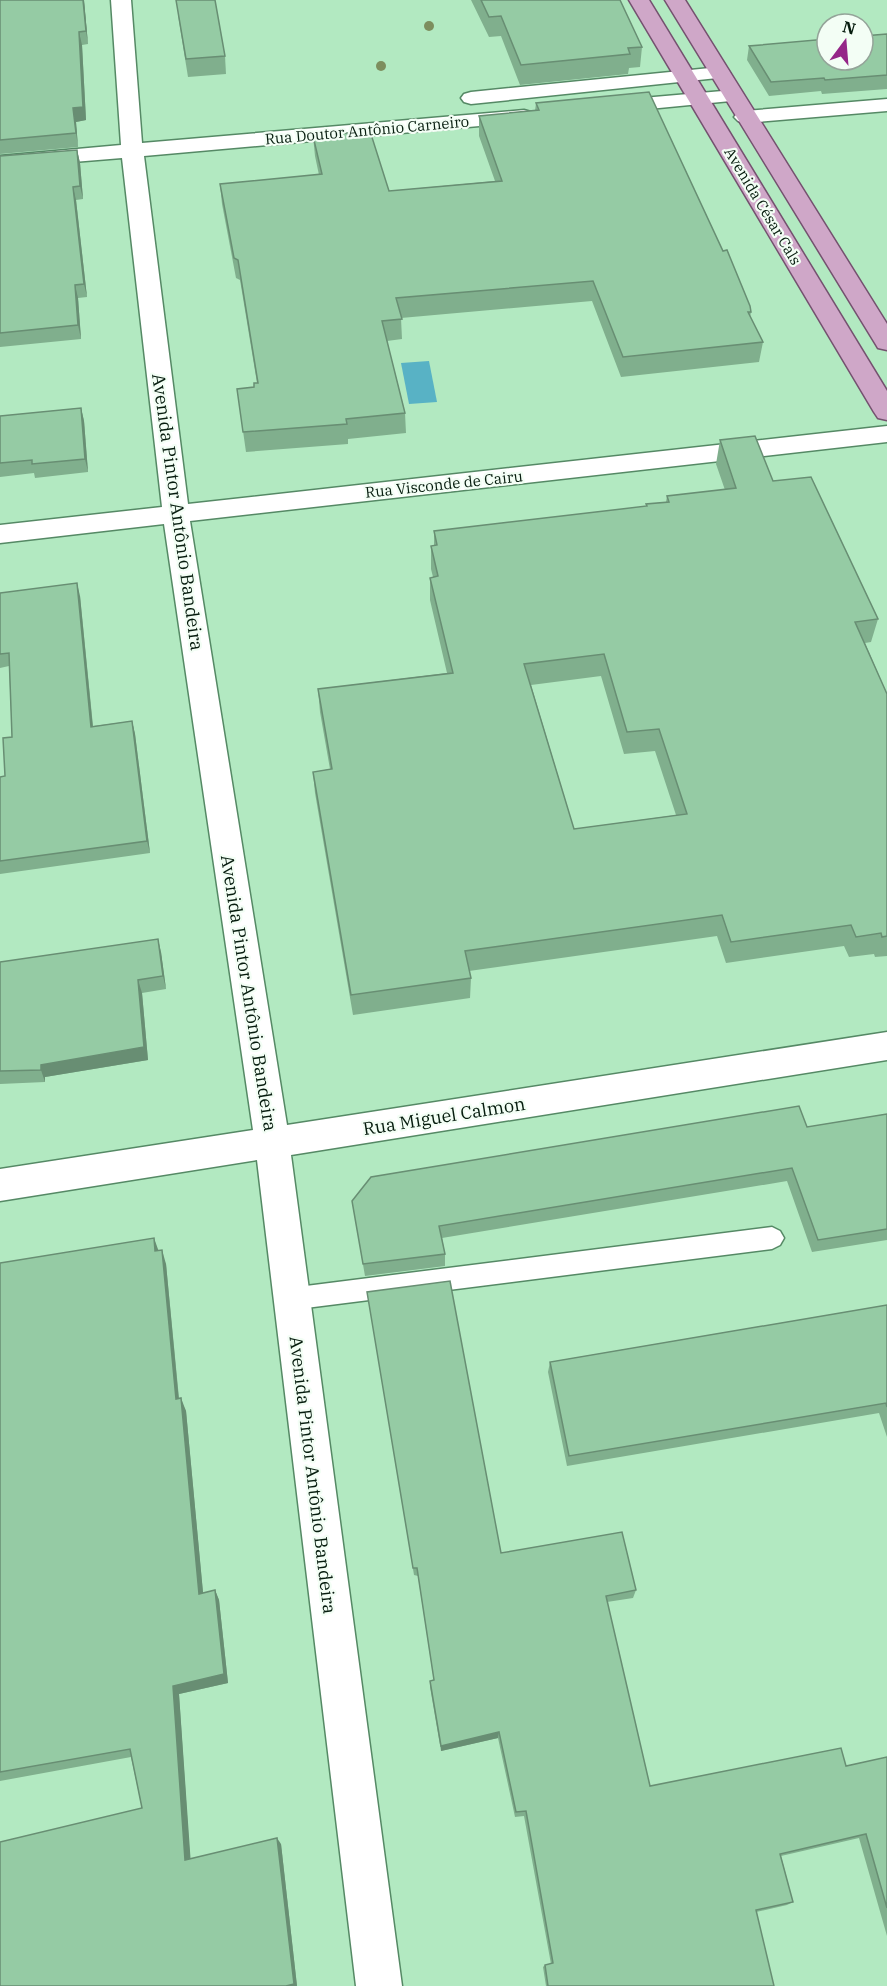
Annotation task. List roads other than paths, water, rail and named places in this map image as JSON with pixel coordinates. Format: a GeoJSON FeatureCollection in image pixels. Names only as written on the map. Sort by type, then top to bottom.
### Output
{"type":"FeatureCollection","features":[{"type":"Feature","properties":{"kind":"main road","name":"Avenida César Cals"},"geometry":{"type":"LineString","coordinates":[[639,0],[887,412]]}},
{"type":"Feature","properties":{"kind":"main road","name":"Avenida César Cals"},"geometry":{"type":"LineString","coordinates":[[675,0],[745,117],[887,343]]}},
{"type":"Feature","properties":{"kind":"street","name":"Avenida Pintor Antônio Bandeira"},"geometry":{"type":"LineString","coordinates":[[121,0],[131,141],[176,514],[272,1143],[379,1986]]}},
{"type":"Feature","properties":{"kind":"street","name":"Rua Doutor Antônio Carneiro"},"geometry":{"type":"LineString","coordinates":[[447,100],[720,73]]}},
{"type":"Feature","properties":{"kind":"street"},"geometry":{"type":"LineString","coordinates":[[591,109],[734,96]]}},
{"type":"Feature","properties":{"kind":"street"},"geometry":{"type":"LineString","coordinates":[[745,117],[887,105]]}},
{"type":"Feature","properties":{"kind":"street"},"geometry":{"type":"LineString","coordinates":[[376,108],[382,129]]}},
{"type":"Feature","properties":{"kind":"street","name":"Rua Doutor Antônio Carneiro"},"geometry":{"type":"LineString","coordinates":[[0,143],[131,141],[382,129],[545,114]]}},
{"type":"Feature","properties":{"kind":"street","name":"Rua Doutor Antônio Carneiro"},"geometry":{"type":"LineString","coordinates":[[0,162],[271,118]]}},
{"type":"Feature","properties":{"kind":"street","name":"Rua Visconde de Cairu"},"geometry":{"type":"LineString","coordinates":[[0,534],[887,434]]}},
{"type":"Feature","properties":{"kind":"street","name":"Rua Miguel Calmon"},"geometry":{"type":"LineString","coordinates":[[0,1185],[887,1046]]}},
{"type":"Feature","properties":{"kind":"lane"},"geometry":{"type":"LineString","coordinates":[[290,1299],[772,1238]]}},
{"type":"Feature","properties":{"kind":"water"},"geometry":{"type":"Polygon","coordinates":[[[429,361],[437,402],[409,404],[401,363],[429,361]]]}}]}
